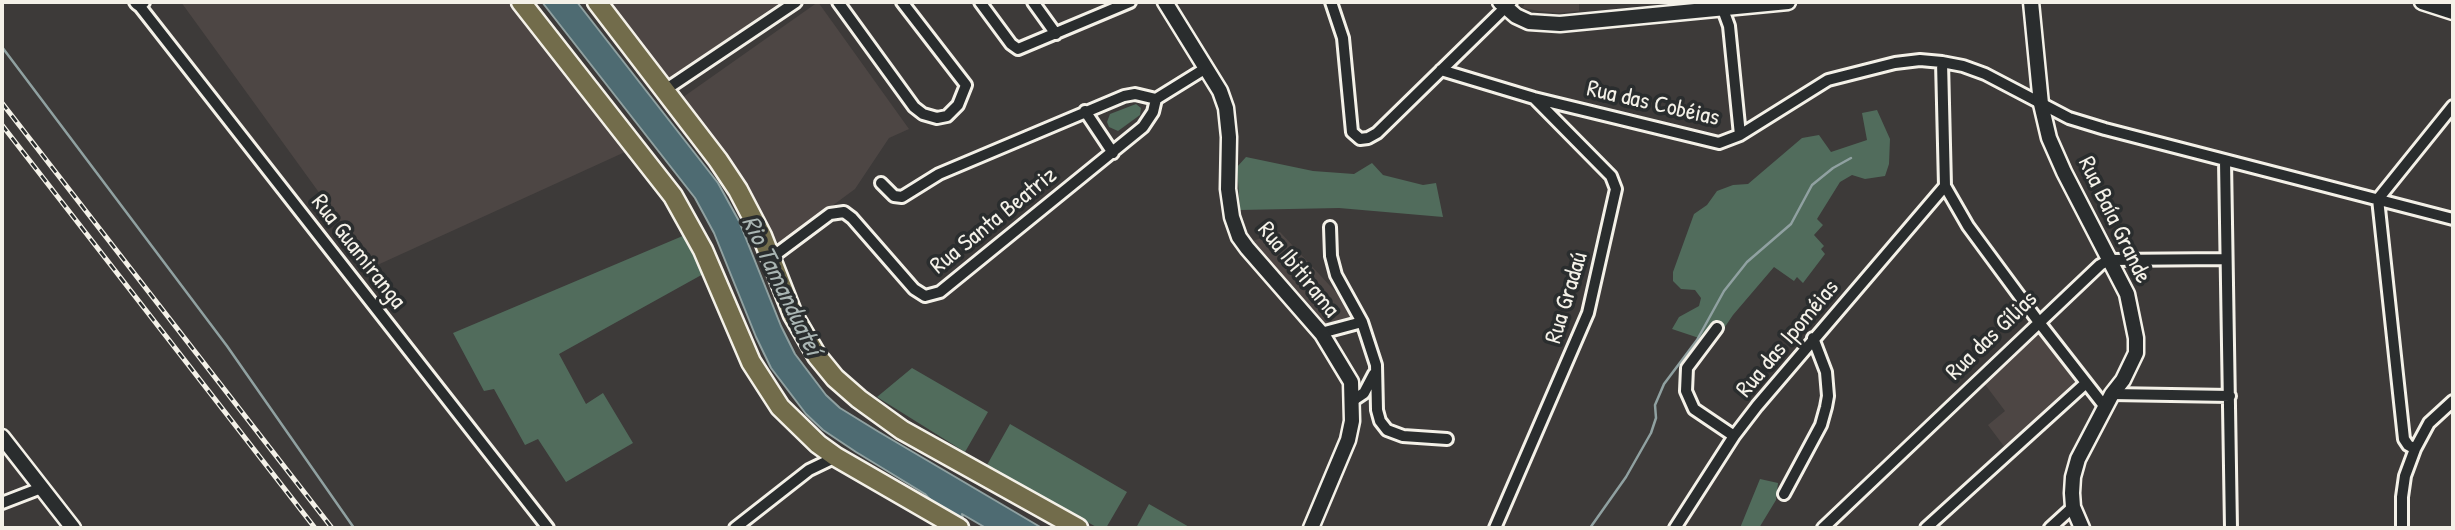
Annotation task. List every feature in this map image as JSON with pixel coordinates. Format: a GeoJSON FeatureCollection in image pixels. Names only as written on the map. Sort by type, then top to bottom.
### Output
{"type":"FeatureCollection","features":[{"type":"Feature","properties":{"kind":"highway"},"geometry":{"type":"LineString","coordinates":[[521,2],[673,196],[703,250],[751,362],[780,407],[818,444],[836,457],[959,528]]}},
{"type":"Feature","properties":{"kind":"highway"},"geometry":{"type":"LineString","coordinates":[[597,2],[738,190],[771,258],[785,299],[804,337],[835,378],[902,430],[1079,528]]}},
{"type":"Feature","properties":{"kind":"main road","name":"Rua Ibitirama"},"geometry":{"type":"LineString","coordinates":[[1165,2],[1220,91],[1226,108],[1229,137],[1228,189],[1232,217],[1239,237],[1321,333],[1351,382],[1352,421],[1346,448],[1311,528]]}},
{"type":"Feature","properties":{"kind":"main road"},"geometry":{"type":"LineString","coordinates":[[1506,4],[1516,16],[1529,22],[1553,24],[1722,5],[1788,2]]}},
{"type":"Feature","properties":{"kind":"main road","name":"Rua Baía Grande"},"geometry":{"type":"LineString","coordinates":[[2031,2],[2041,104],[2049,138],[2127,294],[2136,338],[2136,353],[2078,459],[2073,477],[2073,507],[2082,528]]}},
{"type":"Feature","properties":{"kind":"main road"},"geometry":{"type":"LineString","coordinates":[[2422,2],[2453,12]]}},
{"type":"Feature","properties":{"kind":"main road"},"geometry":{"type":"LineString","coordinates":[[2,437],[73,528]]}},
{"type":"Feature","properties":{"kind":"street"},"geometry":{"type":"LineString","coordinates":[[665,90],[796,2]]}},
{"type":"Feature","properties":{"kind":"street"},"geometry":{"type":"LineString","coordinates":[[838,2],[914,107],[923,114],[937,118],[947,116],[958,105],[966,85],[902,2]]}},
{"type":"Feature","properties":{"kind":"street"},"geometry":{"type":"LineString","coordinates":[[980,2],[1014,46],[1021,49],[1130,2]]}},
{"type":"Feature","properties":{"kind":"street"},"geometry":{"type":"LineString","coordinates":[[1033,2],[1056,34]]}},
{"type":"Feature","properties":{"kind":"street"},"geometry":{"type":"LineString","coordinates":[[1331,2],[1343,38],[1354,136],[1360,139],[1377,133],[1506,4]]}},
{"type":"Feature","properties":{"kind":"street","name":"Rua Guamiranga"},"geometry":{"type":"LineString","coordinates":[[139,3],[548,528]]}},
{"type":"Feature","properties":{"kind":"street"},"geometry":{"type":"LineString","coordinates":[[1722,5],[1731,38],[1741,135]]}},
{"type":"Feature","properties":{"kind":"street","name":"Rua das Cobéias"},"geometry":{"type":"LineString","coordinates":[[1441,70],[1534,98],[1719,143],[1741,135],[1828,80],[1895,62],[1942,62],[1986,74],[2041,104],[2081,121],[2453,219]]}},
{"type":"Feature","properties":{"kind":"street"},"geometry":{"type":"LineString","coordinates":[[1942,62],[1945,186],[1968,226],[2086,383],[2109,401],[2230,396]]}},
{"type":"Feature","properties":{"kind":"street"},"geometry":{"type":"LineString","coordinates":[[881,183],[894,196],[902,197],[939,174],[1085,111],[1130,94],[1156,99],[1206,68]]}},
{"type":"Feature","properties":{"kind":"street","name":"Rua Gradaú"},"geometry":{"type":"LineString","coordinates":[[1495,528],[1588,313],[1616,189],[1611,176],[1534,98]]}},
{"type":"Feature","properties":{"kind":"street","name":"Rua Santa Beatriz"},"geometry":{"type":"LineString","coordinates":[[771,258],[830,214],[844,212],[914,289],[925,296],[933,295],[1143,127],[1153,112],[1156,99]]}},
{"type":"Feature","properties":{"kind":"street"},"geometry":{"type":"LineString","coordinates":[[2415,449],[2404,439],[2378,199],[2453,106]]}},
{"type":"Feature","properties":{"kind":"street"},"geometry":{"type":"LineString","coordinates":[[1085,111],[1113,153]]}},
{"type":"Feature","properties":{"kind":"street"},"geometry":{"type":"LineString","coordinates":[[2225,161],[2231,528]]}},
{"type":"Feature","properties":{"kind":"street","name":"Rua das Ipoméias"},"geometry":{"type":"LineString","coordinates":[[1675,528],[1734,436],[1813,338],[1945,186]]}},
{"type":"Feature","properties":{"kind":"street"},"geometry":{"type":"LineString","coordinates":[[1330,227],[1331,256],[1336,275],[1362,322],[1376,365],[1377,410],[1383,426],[1403,436],[1447,439]]}},
{"type":"Feature","properties":{"kind":"street"},"geometry":{"type":"LineString","coordinates":[[2109,260],[2226,259]]}},
{"type":"Feature","properties":{"kind":"street","name":"Rua das Gílias"},"geometry":{"type":"LineString","coordinates":[[1823,528],[2038,321],[2109,260]]}},
{"type":"Feature","properties":{"kind":"street"},"geometry":{"type":"LineString","coordinates":[[1321,333],[1362,322]]}},
{"type":"Feature","properties":{"kind":"street"},"geometry":{"type":"LineString","coordinates":[[1717,328],[1687,368],[1686,391],[1694,409],[1734,436]]}},
{"type":"Feature","properties":{"kind":"street"},"geometry":{"type":"LineString","coordinates":[[1784,494],[1821,425],[1826,407],[1826,372],[1813,338]]}},
{"type":"Feature","properties":{"kind":"street"},"geometry":{"type":"LineString","coordinates":[[1352,401],[1369,386],[1376,365]]}},
{"type":"Feature","properties":{"kind":"street"},"geometry":{"type":"LineString","coordinates":[[1926,528],[2086,383]]}},
{"type":"Feature","properties":{"kind":"street"},"geometry":{"type":"LineString","coordinates":[[2402,528],[2405,476],[2415,449],[2429,423],[2453,401]]}},
{"type":"Feature","properties":{"kind":"street"},"geometry":{"type":"LineString","coordinates":[[809,470],[818,444]]}},
{"type":"Feature","properties":{"kind":"street"},"geometry":{"type":"LineString","coordinates":[[735,528],[809,470],[836,457]]}},
{"type":"Feature","properties":{"kind":"street"},"geometry":{"type":"LineString","coordinates":[[2,503],[41,488]]}},
{"type":"Feature","properties":{"kind":"street"},"geometry":{"type":"LineString","coordinates":[[2050,528],[2073,507]]}},
{"type":"Feature","properties":{"kind":"shaded area"},"geometry":{"type":"Polygon","coordinates":[[[181,2],[508,2],[625,152],[373,267],[181,2]]]}},
{"type":"Feature","properties":{"kind":"shaded area"},"geometry":{"type":"Polygon","coordinates":[[[608,2],[781,2],[669,79],[608,2]]]}},
{"type":"Feature","properties":{"kind":"shaded area"},"geometry":{"type":"Polygon","coordinates":[[[818,2],[909,129],[889,138],[855,189],[779,245],[746,186],[679,100],[818,2]]]}},
{"type":"Feature","properties":{"kind":"shaded area"},"geometry":{"type":"Polygon","coordinates":[[[1525,2],[1579,2],[1579,11],[1539,11],[1523,8],[1525,2]]]}},
{"type":"Feature","properties":{"kind":"shaded area"},"geometry":{"type":"Polygon","coordinates":[[[1280,232],[1346,303],[1357,321],[1329,339],[1249,242],[1280,232]]]}},
{"type":"Feature","properties":{"kind":"shaded area"},"geometry":{"type":"Polygon","coordinates":[[[2036,330],[2079,382],[2006,449],[1988,425],[2005,411],[1984,383],[2036,330]]]}},
{"type":"Feature","properties":{"kind":"green space"},"geometry":{"type":"Polygon","coordinates":[[[1136,104],[1141,108],[1140,115],[1118,131],[1109,127],[1107,122],[1110,114],[1136,104]]]}},
{"type":"Feature","properties":{"kind":"green space"},"geometry":{"type":"Polygon","coordinates":[[[1877,110],[1890,139],[1889,164],[1885,176],[1865,179],[1852,175],[1840,182],[1817,219],[1823,225],[1814,235],[1824,246],[1821,249],[1825,254],[1803,283],[1797,277],[1794,281],[1774,267],[1733,315],[1714,343],[1672,329],[1679,317],[1699,306],[1701,298],[1695,290],[1681,289],[1673,281],[1673,272],[1694,214],[1707,205],[1717,191],[1733,185],[1748,184],[1802,138],[1819,135],[1831,152],[1867,140],[1862,113],[1877,110]]]}},
{"type":"Feature","properties":{"kind":"green space"},"geometry":{"type":"Polygon","coordinates":[[[1246,157],[1313,171],[1354,174],[1372,163],[1383,175],[1423,185],[1436,183],[1443,217],[1339,208],[1240,210],[1237,167],[1246,157]]]}},
{"type":"Feature","properties":{"kind":"green space"},"geometry":{"type":"Polygon","coordinates":[[[685,235],[705,273],[559,354],[586,404],[603,393],[633,443],[566,482],[538,439],[525,445],[494,389],[484,391],[453,333],[685,235]]]}},
{"type":"Feature","properties":{"kind":"green space"},"geometry":{"type":"Polygon","coordinates":[[[912,368],[988,412],[965,452],[877,397],[912,368]]]}},
{"type":"Feature","properties":{"kind":"green space"},"geometry":{"type":"Polygon","coordinates":[[[1010,424],[1127,492],[1106,528],[1098,528],[987,465],[1010,424]]]}},
{"type":"Feature","properties":{"kind":"green space"},"geometry":{"type":"Polygon","coordinates":[[[1760,479],[1778,483],[1776,500],[1759,528],[1740,528],[1760,479]]]}},
{"type":"Feature","properties":{"kind":"green space"},"geometry":{"type":"Polygon","coordinates":[[[1149,504],[1191,528],[1136,528],[1149,504]]]}},
{"type":"Feature","properties":{"kind":"water","name":"Rio Tamanduateí"},"geometry":{"type":"Polygon","coordinates":[[[542,2],[577,2],[718,183],[739,221],[795,354],[826,395],[840,408],[1042,528],[986,528],[962,514],[965,528],[941,528],[934,504],[925,494],[823,430],[806,414],[771,368],[714,233],[695,198],[542,2]]]}},
{"type":"Feature","properties":{"kind":"waterway"},"geometry":{"type":"LineString","coordinates":[[2,47],[227,346],[354,528]]}},
{"type":"Feature","properties":{"kind":"waterway"},"geometry":{"type":"LineString","coordinates":[[1590,528],[1626,477],[1651,433],[1656,418],[1655,405],[1664,384],[1697,340],[1724,291],[1747,262],[1791,224],[1812,185],[1851,158]]}},
{"type":"Feature","properties":{"kind":"railway"},"geometry":{"type":"LineString","coordinates":[[2,103],[332,528]]}},
{"type":"Feature","properties":{"kind":"railway"},"geometry":{"type":"LineString","coordinates":[[2,125],[315,528]]}}]}
